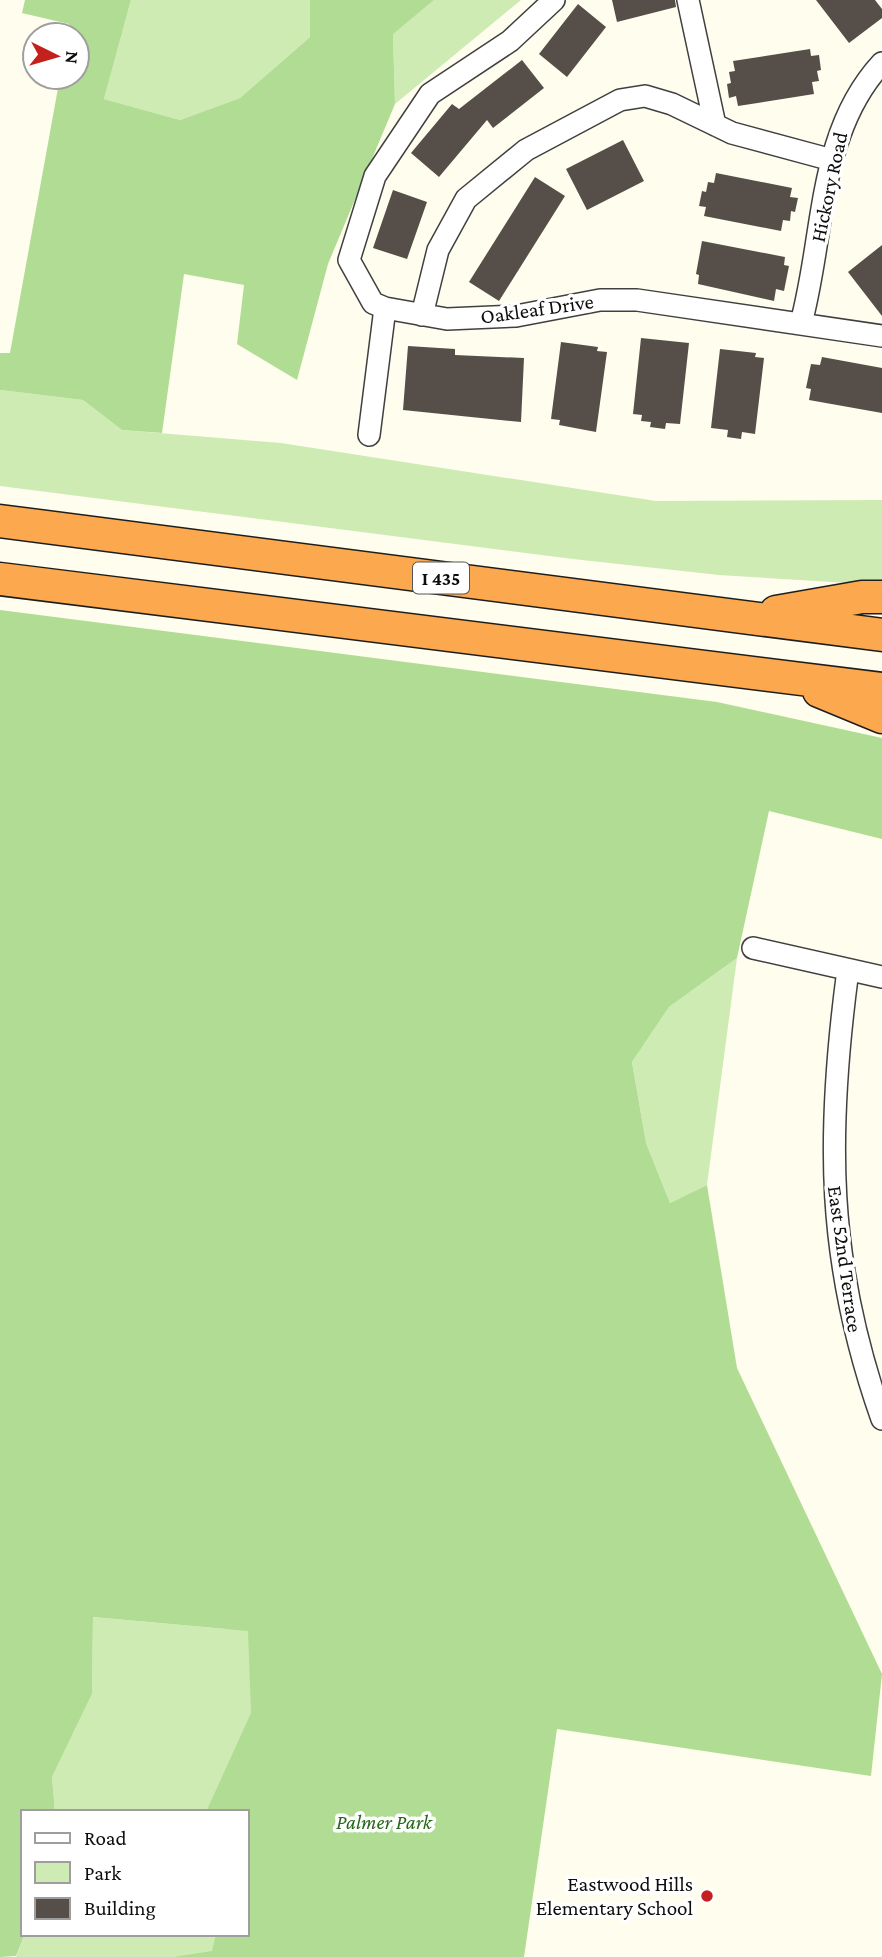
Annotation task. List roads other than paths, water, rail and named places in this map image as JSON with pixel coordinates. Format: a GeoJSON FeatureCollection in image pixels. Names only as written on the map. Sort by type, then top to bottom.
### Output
{"type":"FeatureCollection","features":[{"type":"Feature","properties":{"kind":"highway","name":"I 435"},"geometry":{"type":"LineString","coordinates":[[0,521],[882,635]]}},
{"type":"Feature","properties":{"kind":"highway"},"geometry":{"type":"LineString","coordinates":[[0,579],[882,689]]}},
{"type":"Feature","properties":{"kind":"highway"},"geometry":{"type":"LineString","coordinates":[[745,617],[862,597],[882,597]]}},
{"type":"Feature","properties":{"kind":"highway"},"geometry":{"type":"LineString","coordinates":[[783,676],[882,717]]}},
{"type":"Feature","properties":{"kind":"street"},"geometry":{"type":"LineString","coordinates":[[369,435],[374,371],[385,308],[373,303],[349,260],[375,176],[430,94],[510,41],[554,0]]}},
{"type":"Feature","properties":{"kind":"street"},"geometry":{"type":"LineString","coordinates":[[688,0],[715,125]]}},
{"type":"Feature","properties":{"kind":"street","name":"Hickory Road"},"geometry":{"type":"LineString","coordinates":[[801,323],[832,160],[850,106],[882,63]]}},
{"type":"Feature","properties":{"kind":"street"},"geometry":{"type":"LineString","coordinates":[[422,315],[438,250],[466,199],[526,150],[620,100],[645,96],[672,104],[732,133],[832,160]]}},
{"type":"Feature","properties":{"kind":"street","name":"Oakleaf Drive"},"geometry":{"type":"LineString","coordinates":[[385,308],[447,319],[516,316],[600,300],[637,300],[882,336]]}},
{"type":"Feature","properties":{"kind":"street"},"geometry":{"type":"LineString","coordinates":[[753,948],[882,977]]}},
{"type":"Feature","properties":{"kind":"street","name":"East 52nd Terrace"},"geometry":{"type":"LineString","coordinates":[[848,970],[836,1060],[832,1164],[837,1234],[851,1317],[882,1419]]}},
{"type":"Feature","properties":{"kind":"place","name":"Eastwood Hills Elementary School"},"geometry":{"type":"Point","coordinates":[707,1896]}},
{"type":"Feature","properties":{"kind":"park label","name":"Palmer Park"},"geometry":{"type":"Point","coordinates":[384,1822]}}]}
